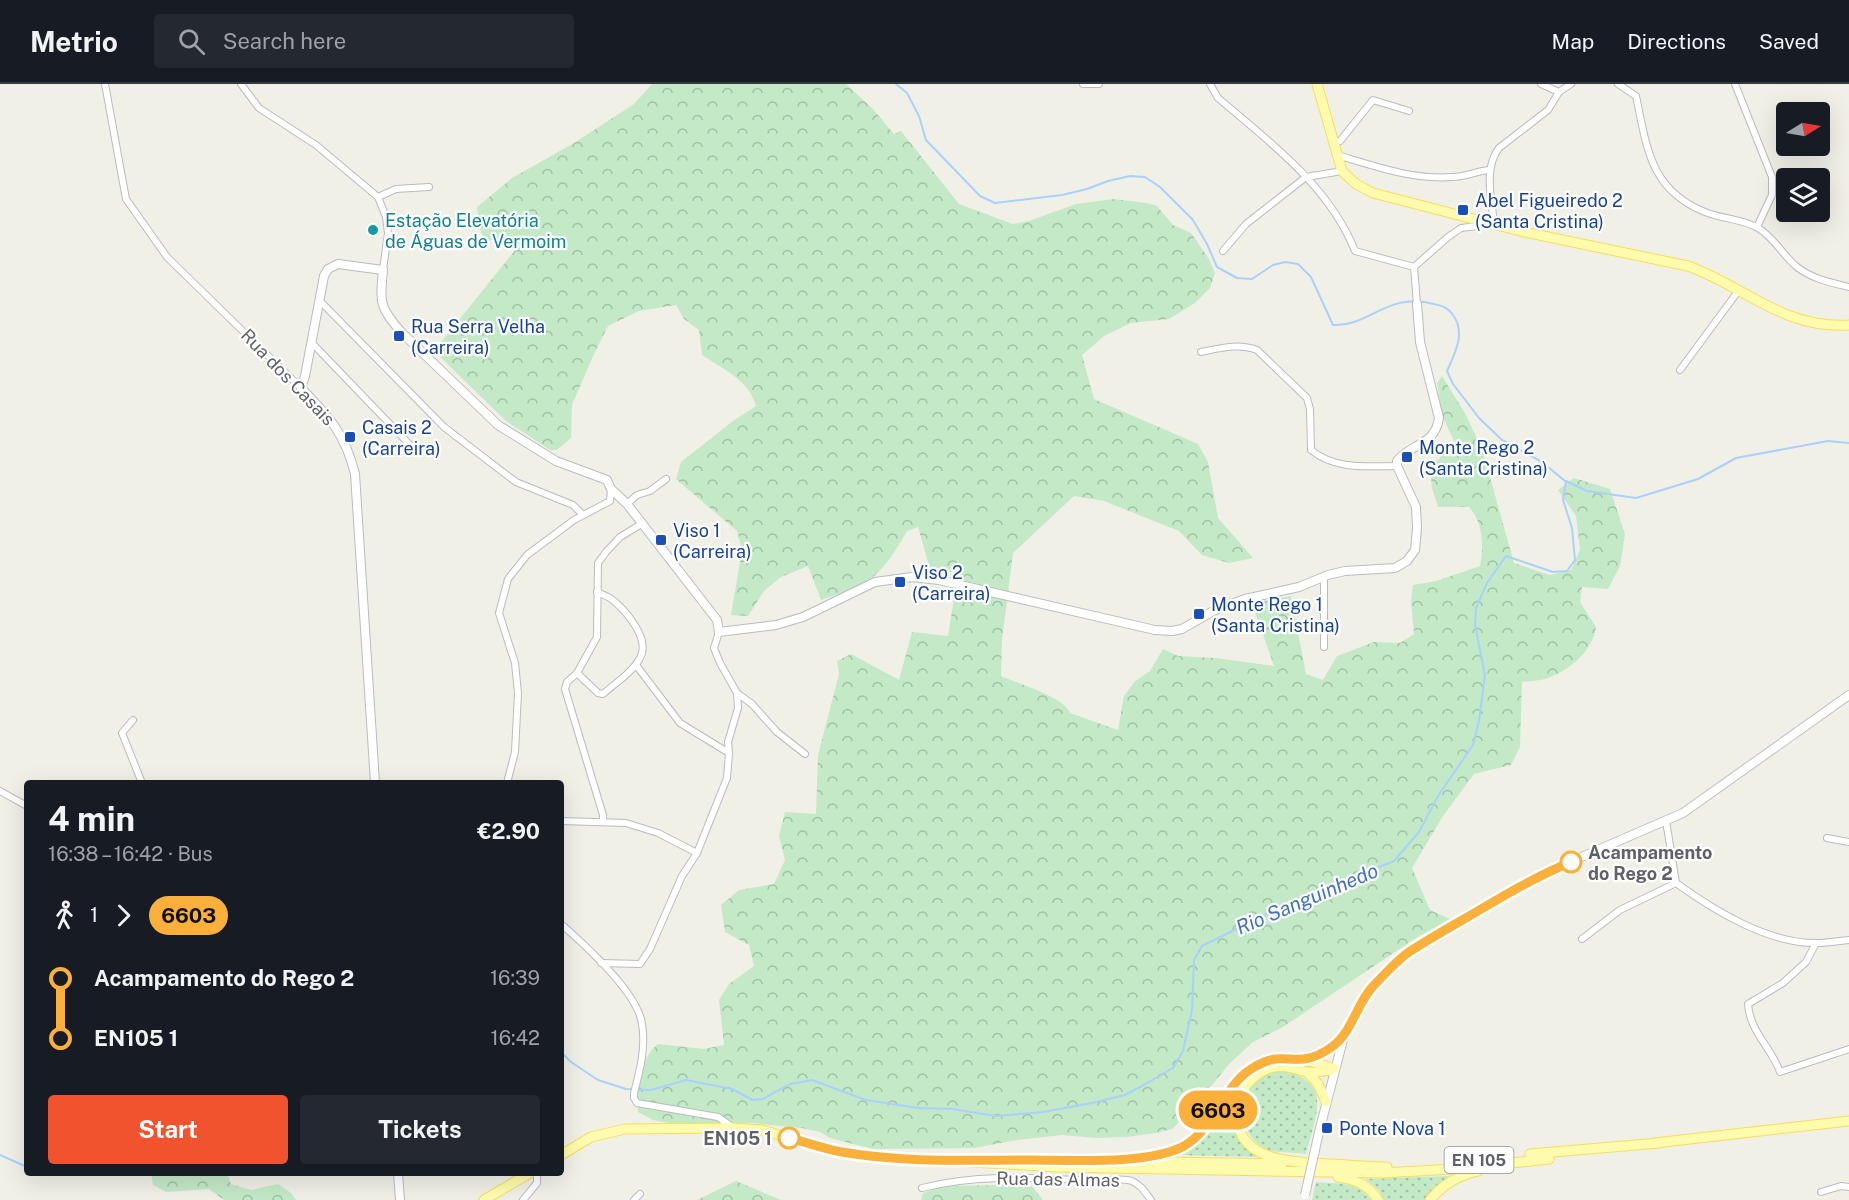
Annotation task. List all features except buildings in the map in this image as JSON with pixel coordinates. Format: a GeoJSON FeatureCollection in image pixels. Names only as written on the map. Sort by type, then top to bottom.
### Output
{"type":"FeatureCollection","features":[{"type":"Feature","properties":{"kind":"main road"},"geometry":{"type":"LineString","coordinates":[[1317,84],[1342,171],[1356,184],[1373,193],[1494,224],[1688,266],[1711,274],[1776,312],[1805,322],[1831,326],[1849,324]]}},
{"type":"Feature","properties":{"kind":"main road"},"geometry":{"type":"LineString","coordinates":[[1304,1197],[1344,1036],[1373,985],[1407,953],[1533,878],[1683,813],[1849,695]]}},
{"type":"Feature","properties":{"kind":"main road"},"geometry":{"type":"LineString","coordinates":[[1303,1059],[1324,1052],[1344,1036]]}},
{"type":"Feature","properties":{"kind":"main road"},"geometry":{"type":"LineString","coordinates":[[1087,1160],[1150,1157],[1179,1148],[1204,1129],[1238,1081],[1253,1067],[1275,1058],[1303,1059],[1334,1069]]}},
{"type":"Feature","properties":{"kind":"main road"},"geometry":{"type":"LineString","coordinates":[[1299,1163],[1272,1159],[1252,1148],[1238,1128],[1237,1103],[1248,1082],[1267,1070],[1288,1066],[1307,1072],[1334,1069]]}},
{"type":"Feature","properties":{"kind":"main road"},"geometry":{"type":"LineString","coordinates":[[1307,1072],[1318,1084],[1326,1101]]}},
{"type":"Feature","properties":{"kind":"main road","name":"EN 105"},"geometry":{"type":"LineString","coordinates":[[961,1160],[1087,1160],[1276,1165],[1299,1163],[1382,1167],[1659,1143],[1849,1121]]}},
{"type":"Feature","properties":{"kind":"main road","name":"EN 105"},"geometry":{"type":"LineString","coordinates":[[564,1153],[591,1137],[625,1129],[732,1128],[762,1130],[839,1152],[880,1157],[1057,1167],[1383,1173],[1454,1169],[1549,1159],[1659,1143]]}},
{"type":"Feature","properties":{"kind":"main road"},"geometry":{"type":"LineString","coordinates":[[1430,1200],[1438,1190],[1458,1177],[1475,1171],[1549,1159]]}},
{"type":"Feature","properties":{"kind":"main road"},"geometry":{"type":"LineString","coordinates":[[1279,1171],[1342,1177],[1363,1185],[1378,1200]]}},
{"type":"Feature","properties":{"kind":"main road"},"geometry":{"type":"LineString","coordinates":[[484,1200],[525,1176]]}},
{"type":"Feature","properties":{"kind":"street","name":"Rua dos Casais"},"geometry":{"type":"LineString","coordinates":[[105,84],[126,199],[167,257],[301,388],[337,427],[344,440],[355,474],[375,780]]}},
{"type":"Feature","properties":{"kind":"street"},"geometry":{"type":"LineString","coordinates":[[241,84],[259,108],[316,145],[378,197],[387,217],[388,233],[381,299],[388,317],[498,425],[556,461],[607,480],[611,489],[627,504],[717,620],[718,632],[714,648],[737,693],[752,704],[777,732],[805,754]]}},
{"type":"Feature","properties":{"kind":"street"},"geometry":{"type":"LineString","coordinates":[[1083,84],[1099,84]]}},
{"type":"Feature","properties":{"kind":"street"},"geometry":{"type":"LineString","coordinates":[[1210,84],[1218,98],[1306,177],[1340,219],[1355,251],[1414,267]]}},
{"type":"Feature","properties":{"kind":"street"},"geometry":{"type":"LineString","coordinates":[[1541,84],[1559,92]]}},
{"type":"Feature","properties":{"kind":"street"},"geometry":{"type":"LineString","coordinates":[[1414,267],[1461,228],[1494,224],[1489,170],[1493,156],[1499,148],[1548,110],[1559,92],[1571,84]]}},
{"type":"Feature","properties":{"kind":"street"},"geometry":{"type":"LineString","coordinates":[[1618,84],[1636,96],[1645,139],[1660,179],[1674,195],[1705,213],[1757,227],[1768,235],[1798,268],[1825,282],[1849,287]]}},
{"type":"Feature","properties":{"kind":"street"},"geometry":{"type":"LineString","coordinates":[[1735,84],[1772,177],[1772,195],[1757,227]]}},
{"type":"Feature","properties":{"kind":"street"},"geometry":{"type":"LineString","coordinates":[[1334,142],[1340,141],[1373,100],[1409,111]]}},
{"type":"Feature","properties":{"kind":"street"},"geometry":{"type":"LineString","coordinates":[[1337,155],[1420,176],[1453,178],[1489,170]]}},
{"type":"Feature","properties":{"kind":"street"},"geometry":{"type":"LineString","coordinates":[[1223,251],[1246,224],[1306,177],[1342,171]]}},
{"type":"Feature","properties":{"kind":"street"},"geometry":{"type":"LineString","coordinates":[[378,197],[396,189],[429,187]]}},
{"type":"Feature","properties":{"kind":"street"},"geometry":{"type":"LineString","coordinates":[[301,388],[324,276],[328,269],[339,264],[383,270]]}},
{"type":"Feature","properties":{"kind":"street"},"geometry":{"type":"LineString","coordinates":[[718,632],[776,625],[803,617],[875,582],[912,577],[939,580],[1155,630],[1172,631],[1182,629],[1215,610],[1245,599],[1299,587],[1345,571],[1395,568],[1407,561],[1415,550],[1417,528],[1416,507],[1397,466],[1399,458],[1428,440],[1437,429],[1439,418],[1420,342],[1414,267]]}},
{"type":"Feature","properties":{"kind":"street"},"geometry":{"type":"LineString","coordinates":[[1680,370],[1739,290]]}},
{"type":"Feature","properties":{"kind":"street"},"geometry":{"type":"LineString","coordinates":[[319,300],[444,427],[516,482],[573,505],[583,515]]}},
{"type":"Feature","properties":{"kind":"street"},"geometry":{"type":"LineString","coordinates":[[311,342],[412,447]]}},
{"type":"Feature","properties":{"kind":"street"},"geometry":{"type":"LineString","coordinates":[[1201,352],[1233,345],[1257,350],[1307,398],[1310,409],[1309,442],[1311,450],[1319,456],[1356,467],[1397,466]]}},
{"type":"Feature","properties":{"kind":"street"},"geometry":{"type":"LineString","coordinates":[[627,504],[637,495],[650,491],[666,479]]}},
{"type":"Feature","properties":{"kind":"street"},"geometry":{"type":"LineString","coordinates":[[508,780],[515,752],[518,693],[515,663],[499,613],[508,579],[527,555],[583,515],[610,501],[611,489]]}},
{"type":"Feature","properties":{"kind":"street"},"geometry":{"type":"LineString","coordinates":[[603,821],[565,689],[567,682],[577,673],[597,637],[598,563],[620,537],[643,524]]}},
{"type":"Feature","properties":{"kind":"street"},"geometry":{"type":"LineString","coordinates":[[1324,577],[1324,647]]}},
{"type":"Feature","properties":{"kind":"street"},"geometry":{"type":"LineString","coordinates":[[577,673],[598,693],[603,694],[636,665],[642,656],[642,642],[632,621],[610,598],[597,592]]}},
{"type":"Feature","properties":{"kind":"street"},"geometry":{"type":"LineString","coordinates":[[636,665],[680,723],[729,753]]}},
{"type":"Feature","properties":{"kind":"street"},"geometry":{"type":"LineString","coordinates":[[602,963],[640,964],[650,949],[682,876],[697,853],[727,778],[728,742],[738,708],[737,693]]}},
{"type":"Feature","properties":{"kind":"street"},"geometry":{"type":"LineString","coordinates":[[133,720],[122,732],[141,780]]}},
{"type":"Feature","properties":{"kind":"street"},"geometry":{"type":"LineString","coordinates":[[0,791],[24,804]]}},
{"type":"Feature","properties":{"kind":"street"},"geometry":{"type":"LineString","coordinates":[[564,821],[626,823],[658,833],[697,853]]}},
{"type":"Feature","properties":{"kind":"street"},"geometry":{"type":"LineString","coordinates":[[1666,821],[1676,883],[1711,908],[1776,937],[1816,943],[1849,940]]}},
{"type":"Feature","properties":{"kind":"street"},"geometry":{"type":"LineString","coordinates":[[1827,838],[1849,842]]}},
{"type":"Feature","properties":{"kind":"street"},"geometry":{"type":"LineString","coordinates":[[1582,939],[1620,910],[1676,883]]}},
{"type":"Feature","properties":{"kind":"street"},"geometry":{"type":"LineString","coordinates":[[564,927],[602,963],[633,1001],[642,1022],[644,1047],[634,1090],[637,1103],[718,1117],[732,1128]]}},
{"type":"Feature","properties":{"kind":"street"},"geometry":{"type":"LineString","coordinates":[[1816,943],[1806,962],[1783,983],[1748,1004],[1749,1017],[1760,1041],[1777,1063],[1780,1072],[1849,1049]]}},
{"type":"Feature","properties":{"kind":"street"},"geometry":{"type":"LineString","coordinates":[[398,1176],[399,1200]]}},
{"type":"Feature","properties":{"kind":"street"},"geometry":{"type":"LineString","coordinates":[[523,1200],[537,1183],[537,1176]]}},
{"type":"Feature","properties":{"kind":"street","name":"Rua das Almas"},"geometry":{"type":"LineString","coordinates":[[922,1188],[945,1182],[1019,1176],[1098,1181],[1130,1180],[1140,1186],[1151,1200]]}},
{"type":"Feature","properties":{"kind":"street"},"geometry":{"type":"LineString","coordinates":[[1821,1192],[1841,1186],[1849,1187]]}},
{"type":"Feature","properties":{"kind":"street"},"geometry":{"type":"LineString","coordinates":[[634,1200],[640,1194]]}},
{"type":"Feature","properties":{"kind":"green space"},"geometry":{"type":"Polygon","coordinates":[[[652,84],[846,84],[872,108],[894,134],[901,131],[959,204],[1013,224],[1029,221],[1076,204],[1114,199],[1146,203],[1157,206],[1173,225],[1191,233],[1209,259],[1215,273],[1210,288],[1195,303],[1169,319],[1131,323],[1104,336],[1082,355],[1094,399],[1198,444],[1208,462],[1218,518],[1253,558],[1229,563],[1202,555],[1179,531],[1104,501],[1074,496],[1013,553],[1002,640],[1001,676],[1050,696],[1059,701],[1070,713],[1118,730],[1124,696],[1135,681],[1150,671],[1163,649],[1178,656],[1216,658],[1274,666],[1252,603],[1291,596],[1306,674],[1323,680],[1337,656],[1374,642],[1400,643],[1414,634],[1411,601],[1413,585],[1436,581],[1480,566],[1481,558],[1480,527],[1474,513],[1469,507],[1438,507],[1432,488],[1430,467],[1454,441],[1442,415],[1437,383],[1442,376],[1466,415],[1483,452],[1514,563],[1550,575],[1571,570],[1580,550],[1576,516],[1558,490],[1574,478],[1610,489],[1625,534],[1620,566],[1608,589],[1582,587],[1580,602],[1596,627],[1590,644],[1578,659],[1554,676],[1522,682],[1520,747],[1511,765],[1474,774],[1443,816],[1412,868],[1430,910],[1450,919],[1416,938],[1283,1027],[1253,1042],[1230,1063],[1193,1108],[1172,1129],[1127,1137],[1096,1138],[1062,1135],[974,1148],[873,1149],[802,1128],[750,1123],[674,1124],[653,1120],[638,1112],[640,1075],[647,1058],[658,1044],[704,1049],[724,1045],[719,1000],[729,984],[754,966],[749,945],[725,932],[721,905],[739,890],[774,884],[785,860],[779,836],[785,812],[816,814],[818,755],[839,674],[837,661],[851,654],[899,680],[912,632],[948,636],[958,573],[930,569],[918,527],[907,531],[892,556],[878,573],[855,588],[821,600],[808,566],[781,577],[764,591],[748,616],[731,615],[742,550],[737,531],[676,479],[681,462],[756,406],[748,389],[741,382],[702,355],[699,330],[684,319],[676,305],[639,311],[608,326],[572,405],[571,438],[557,450],[550,450],[506,421],[434,351],[516,249],[484,238],[480,229],[477,207],[512,178],[574,143],[634,104],[652,84]]]}},
{"type":"Feature","properties":{"kind":"green space"},"geometry":{"type":"Polygon","coordinates":[[[1279,1070],[1297,1075],[1315,1090],[1317,1112],[1306,1154],[1279,1152],[1264,1148],[1250,1135],[1246,1127],[1243,1108],[1249,1090],[1260,1077],[1279,1070]]]}},
{"type":"Feature","properties":{"kind":"green space"},"geometry":{"type":"Polygon","coordinates":[[[1233,1094],[1232,1114],[1235,1129],[1243,1143],[1257,1157],[1174,1155],[1233,1094]]]}},
{"type":"Feature","properties":{"kind":"green space"},"geometry":{"type":"Polygon","coordinates":[[[152,1176],[228,1176],[231,1184],[251,1190],[278,1184],[291,1193],[296,1200],[224,1200],[209,1189],[166,1192],[153,1185],[152,1176]]]}},
{"type":"Feature","properties":{"kind":"green space"},"geometry":{"type":"Polygon","coordinates":[[[1449,1176],[1428,1200],[1384,1200],[1379,1190],[1365,1179],[1449,1176]]]}},
{"type":"Feature","properties":{"kind":"green space"},"geometry":{"type":"Polygon","coordinates":[[[736,1181],[781,1200],[697,1200],[736,1181]]]}},
{"type":"Feature","properties":{"kind":"green space"},"geometry":{"type":"Polygon","coordinates":[[[1316,1182],[1353,1186],[1360,1189],[1371,1200],[1312,1200],[1316,1182]]]}},
{"type":"Feature","properties":{"kind":"green space"},"geometry":{"type":"Polygon","coordinates":[[[946,1186],[1033,1187],[1043,1200],[921,1200],[923,1193],[946,1186]]]}},
{"type":"Feature","properties":{"kind":"waterway"},"geometry":{"type":"LineString","coordinates":[[896,84],[907,93],[919,116],[926,140],[980,196],[995,203],[1062,195],[1130,176],[1145,177],[1160,187],[1193,220],[1217,267],[1237,278],[1252,279],[1273,265],[1285,262],[1298,264],[1311,277],[1333,325],[1358,321],[1391,305],[1404,302],[1418,301],[1442,306],[1453,315],[1459,329],[1458,343],[1447,371],[1453,384],[1479,418],[1502,440],[1542,462],[1565,481]]}},
{"type":"Feature","properties":{"kind":"waterway","name":"Rio Sanguinhedo"},"geometry":{"type":"LineString","coordinates":[[564,1055],[598,1080],[626,1089],[651,1090],[686,1080],[732,1089],[753,1100],[763,1099],[790,1084],[812,1080],[866,1100],[996,1116],[1043,1112],[1125,1095],[1173,1068],[1183,1051],[1192,1010],[1194,960],[1202,946],[1279,908],[1394,861],[1419,832],[1438,796],[1473,745],[1479,721],[1485,675],[1475,625],[1476,608],[1487,583],[1506,556],[1553,572],[1567,571],[1575,560],[1572,528],[1563,500],[1566,481],[1587,491],[1636,498],[1698,479],[1736,458],[1828,441],[1849,443]]}},
{"type":"Feature","properties":{"kind":"waterway","name":"Rio Sanguinhedo"},"geometry":{"type":"LineString","coordinates":[[0,1155],[24,1166]]}},
{"type":"Feature","properties":{"kind":"bus line","name":"6603"},"geometry":{"type":"LineString","coordinates":[[789,1138],[839,1152],[880,1157],[961,1160],[1087,1160],[1150,1157],[1172,1151],[1185,1145],[1204,1129],[1238,1081],[1253,1067],[1275,1058],[1303,1059],[1334,1046],[1344,1036],[1373,985],[1407,953],[1533,878],[1571,862]]}},
{"type":"Feature","properties":{"kind":"place","name":"Abel Figueiredo 2 (Santa Cristina)"},"geometry":{"type":"Point","coordinates":[1463,210]}},
{"type":"Feature","properties":{"kind":"place","name":"Estação Elevatória de Águas de Vermoim"},"geometry":{"type":"Point","coordinates":[373,230]}},
{"type":"Feature","properties":{"kind":"place","name":"Rua Serra Velha (Carreira)"},"geometry":{"type":"Point","coordinates":[399,336]}},
{"type":"Feature","properties":{"kind":"place","name":"Casais 2 (Carreira)"},"geometry":{"type":"Point","coordinates":[350,437]}},
{"type":"Feature","properties":{"kind":"place","name":"Monte Rego 2 (Santa Cristina)"},"geometry":{"type":"Point","coordinates":[1407,457]}},
{"type":"Feature","properties":{"kind":"place","name":"Viso 1 (Carreira)"},"geometry":{"type":"Point","coordinates":[661,540]}},
{"type":"Feature","properties":{"kind":"place","name":"Viso 2 (Carreira)"},"geometry":{"type":"Point","coordinates":[900,582]}},
{"type":"Feature","properties":{"kind":"place","name":"Monte Rego 1 (Santa Cristina)"},"geometry":{"type":"Point","coordinates":[1199,614]}},
{"type":"Feature","properties":{"kind":"place","name":"Acampamento do Rego 2"},"geometry":{"type":"Point","coordinates":[1571,862]}},
{"type":"Feature","properties":{"kind":"place","name":"Ponte Nova 1"},"geometry":{"type":"Point","coordinates":[1327,1128]}},
{"type":"Feature","properties":{"kind":"place","name":"EN105 1"},"geometry":{"type":"Point","coordinates":[789,1138]}}]}
